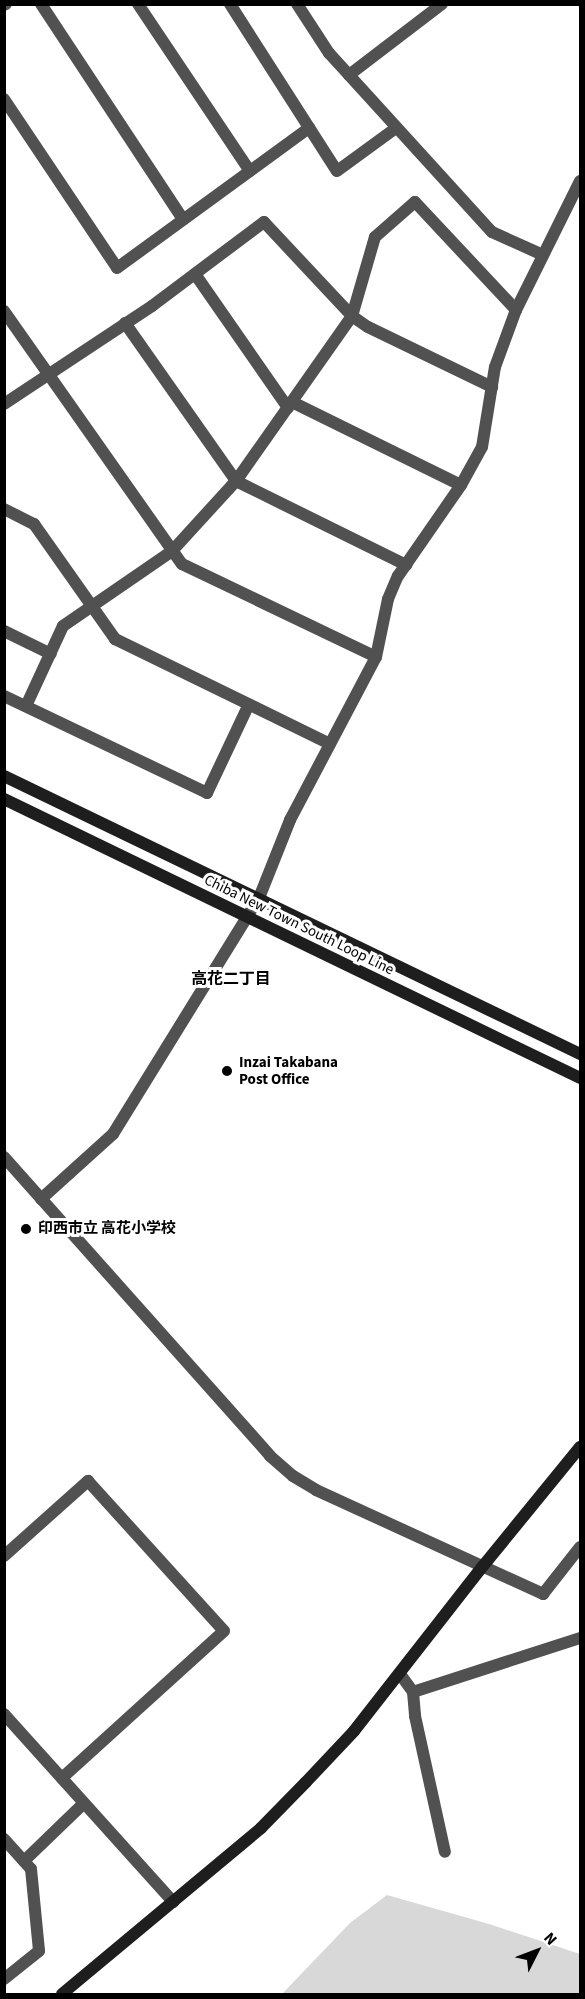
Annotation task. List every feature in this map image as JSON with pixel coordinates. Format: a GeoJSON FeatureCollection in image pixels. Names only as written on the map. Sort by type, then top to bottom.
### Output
{"type":"FeatureCollection","features":[{"type":"Feature","properties":{"kind":"main road","name":"Chiba New Town South Loop Line"},"geometry":{"type":"LineString","coordinates":[[4,776],[580,1054]]}},
{"type":"Feature","properties":{"kind":"main road","name":"Chiba New Town South Loop Line"},"geometry":{"type":"LineString","coordinates":[[4,799],[580,1078]]}},
{"type":"Feature","properties":{"kind":"main road"},"geometry":{"type":"LineString","coordinates":[[62,1995],[269,1820],[354,1731],[483,1566],[580,1447]]}},
{"type":"Feature","properties":{"kind":"street"},"geometry":{"type":"LineString","coordinates":[[41,4],[183,219]]}},
{"type":"Feature","properties":{"kind":"street"},"geometry":{"type":"LineString","coordinates":[[138,4],[250,171]]}},
{"type":"Feature","properties":{"kind":"street"},"geometry":{"type":"LineString","coordinates":[[230,4],[337,171],[396,128]]}},
{"type":"Feature","properties":{"kind":"street"},"geometry":{"type":"LineString","coordinates":[[297,4],[328,53],[492,232],[543,255]]}},
{"type":"Feature","properties":{"kind":"street"},"geometry":{"type":"LineString","coordinates":[[348,75],[442,4]]}},
{"type":"Feature","properties":{"kind":"street"},"geometry":{"type":"LineString","coordinates":[[4,99],[117,268],[309,128]]}},
{"type":"Feature","properties":{"kind":"street"},"geometry":{"type":"LineString","coordinates":[[41,1199],[113,1134],[259,898],[290,820],[376,657],[388,599],[406,565],[461,485],[482,447],[495,367],[516,310],[580,181]]}},
{"type":"Feature","properties":{"kind":"street"},"geometry":{"type":"LineString","coordinates":[[26,706],[63,626],[172,551],[236,481],[351,316],[375,237],[415,202],[516,310]]}},
{"type":"Feature","properties":{"kind":"street"},"geometry":{"type":"LineString","coordinates":[[4,404],[195,274],[264,222],[351,316],[492,387]]}},
{"type":"Feature","properties":{"kind":"street"},"geometry":{"type":"LineString","coordinates":[[195,274],[290,405],[461,485]]}},
{"type":"Feature","properties":{"kind":"street"},"geometry":{"type":"LineString","coordinates":[[4,311],[182,564],[376,657]]}},
{"type":"Feature","properties":{"kind":"street"},"geometry":{"type":"LineString","coordinates":[[125,323],[236,481],[406,565]]}},
{"type":"Feature","properties":{"kind":"street"},"geometry":{"type":"LineString","coordinates":[[4,509],[34,524],[116,639],[330,744]]}},
{"type":"Feature","properties":{"kind":"street"},"geometry":{"type":"LineString","coordinates":[[4,632],[51,654]]}},
{"type":"Feature","properties":{"kind":"street"},"geometry":{"type":"LineString","coordinates":[[4,696],[207,793],[249,704]]}},
{"type":"Feature","properties":{"kind":"street"},"geometry":{"type":"LineString","coordinates":[[4,1157],[270,1456],[316,1490],[543,1594],[580,1547]]}},
{"type":"Feature","properties":{"kind":"street"},"geometry":{"type":"LineString","coordinates":[[4,1557],[88,1481],[224,1631],[62,1778]]}},
{"type":"Feature","properties":{"kind":"street"},"geometry":{"type":"LineString","coordinates":[[413,1692],[580,1638]]}},
{"type":"Feature","properties":{"kind":"street"},"geometry":{"type":"LineString","coordinates":[[399,1674],[413,1692],[415,1716],[445,1852]]}},
{"type":"Feature","properties":{"kind":"street"},"geometry":{"type":"LineString","coordinates":[[4,1714],[173,1902]]}},
{"type":"Feature","properties":{"kind":"street"},"geometry":{"type":"LineString","coordinates":[[24,1861],[84,1803]]}},
{"type":"Feature","properties":{"kind":"street"},"geometry":{"type":"LineString","coordinates":[[4,1839],[31,1869],[39,1951],[5,1977]]}},
{"type":"Feature","properties":{"kind":"shaded area"},"geometry":{"type":"Polygon","coordinates":[[[387,1895],[489,1924],[580,1954],[580,1994],[282,1994],[350,1923],[387,1895]]]}},
{"type":"Feature","properties":{"kind":"place","name":"Inzai Takabana Post Office"},"geometry":{"type":"Point","coordinates":[227,1071]}},
{"type":"Feature","properties":{"kind":"place","name":"印西市立 高花小学校"},"geometry":{"type":"Point","coordinates":[26,1229]}},
{"type":"Feature","properties":{"kind":"district","name":"高花二丁目"},"geometry":{"type":"Point","coordinates":[231,979]}}]}
